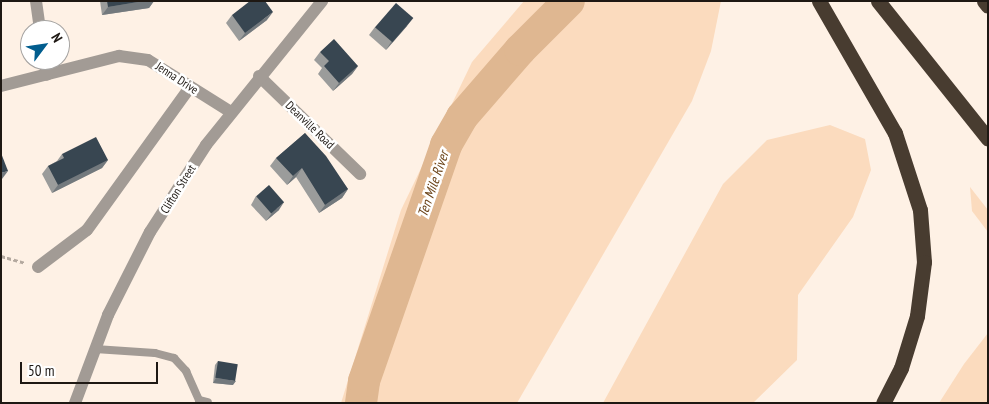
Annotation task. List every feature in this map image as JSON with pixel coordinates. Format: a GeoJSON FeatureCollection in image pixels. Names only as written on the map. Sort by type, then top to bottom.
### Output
{"type":"FeatureCollection","features":[{"type":"Feature","properties":{"kind":"highway"},"geometry":{"type":"LineString","coordinates":[[820,1],[895,133],[920,210],[924,262],[918,316],[901,368],[883,403]]}},
{"type":"Feature","properties":{"kind":"highway"},"geometry":{"type":"LineString","coordinates":[[878,1],[988,140]]}},
{"type":"Feature","properties":{"kind":"highway"},"geometry":{"type":"LineString","coordinates":[[984,1],[988,6]]}},
{"type":"Feature","properties":{"kind":"street"},"geometry":{"type":"LineString","coordinates":[[36,1],[39,20]]}},
{"type":"Feature","properties":{"kind":"street","name":"Clifton Street"},"geometry":{"type":"LineString","coordinates":[[75,403],[108,315],[150,232],[206,145],[259,76],[322,1]]}},
{"type":"Feature","properties":{"kind":"street","name":"Jenna Drive"},"geometry":{"type":"LineString","coordinates":[[1,86],[119,56],[148,60],[231,112]]}},
{"type":"Feature","properties":{"kind":"street"},"geometry":{"type":"LineString","coordinates":[[46,70],[47,75]]}},
{"type":"Feature","properties":{"kind":"street","name":"Deanville Road"},"geometry":{"type":"LineString","coordinates":[[259,76],[360,174]]}},
{"type":"Feature","properties":{"kind":"street"},"geometry":{"type":"LineString","coordinates":[[38,266],[86,230],[190,87]]}},
{"type":"Feature","properties":{"kind":"lane"},"geometry":{"type":"LineString","coordinates":[[95,349],[154,353],[174,358],[186,371],[199,400],[208,402]]}},
{"type":"Feature","properties":{"kind":"path"},"geometry":{"type":"LineString","coordinates":[[1,256],[38,266]]}},
{"type":"Feature","properties":{"kind":"shaded area"},"geometry":{"type":"Polygon","coordinates":[[[524,1],[721,1],[711,51],[692,101],[517,403],[341,403],[401,210],[472,62],[524,1]]]}},
{"type":"Feature","properties":{"kind":"shaded area"},"geometry":{"type":"Polygon","coordinates":[[[830,125],[865,139],[871,170],[853,217],[798,295],[797,360],[753,403],[603,403],[723,184],[767,140],[830,125]]]}},
{"type":"Feature","properties":{"kind":"shaded area"},"geometry":{"type":"Polygon","coordinates":[[[970,187],[988,210],[988,232],[972,211],[970,187]]]}},
{"type":"Feature","properties":{"kind":"shaded area"},"geometry":{"type":"Polygon","coordinates":[[[988,333],[988,403],[939,403],[964,364],[988,333]]]}},
{"type":"Feature","properties":{"kind":"building"},"geometry":{"type":"Polygon","coordinates":[[[107,1],[144,1],[108,7],[107,1]]]}},
{"type":"Feature","properties":{"kind":"building"},"geometry":{"type":"Polygon","coordinates":[[[250,1],[265,1],[273,12],[245,33],[232,15],[250,1]]]}},
{"type":"Feature","properties":{"kind":"building"},"geometry":{"type":"Polygon","coordinates":[[[396,3],[413,18],[392,42],[375,27],[396,3]]]}},
{"type":"Feature","properties":{"kind":"building"},"geometry":{"type":"Polygon","coordinates":[[[334,39],[358,66],[339,83],[324,66],[329,61],[320,52],[334,39]]]}},
{"type":"Feature","properties":{"kind":"building"},"geometry":{"type":"Polygon","coordinates":[[[305,133],[326,156],[348,189],[325,205],[302,168],[293,176],[276,158],[305,133]]]}},
{"type":"Feature","properties":{"kind":"building"},"geometry":{"type":"Polygon","coordinates":[[[96,137],[108,160],[58,185],[48,166],[64,158],[62,154],[96,137]]]}},
{"type":"Feature","properties":{"kind":"building"},"geometry":{"type":"Polygon","coordinates":[[[1,153],[8,171],[1,173],[1,153]]]}},
{"type":"Feature","properties":{"kind":"building"},"geometry":{"type":"Polygon","coordinates":[[[269,185],[284,202],[271,214],[256,196],[269,185]]]}},
{"type":"Feature","properties":{"kind":"building"},"geometry":{"type":"Polygon","coordinates":[[[218,361],[238,364],[235,381],[215,378],[218,361]]]}},
{"type":"Feature","properties":{"kind":"waterway","name":"Ten Mile River"},"geometry":{"type":"LineString","coordinates":[[361,403],[364,381],[446,145],[462,117],[520,50],[569,1]]}}]}
